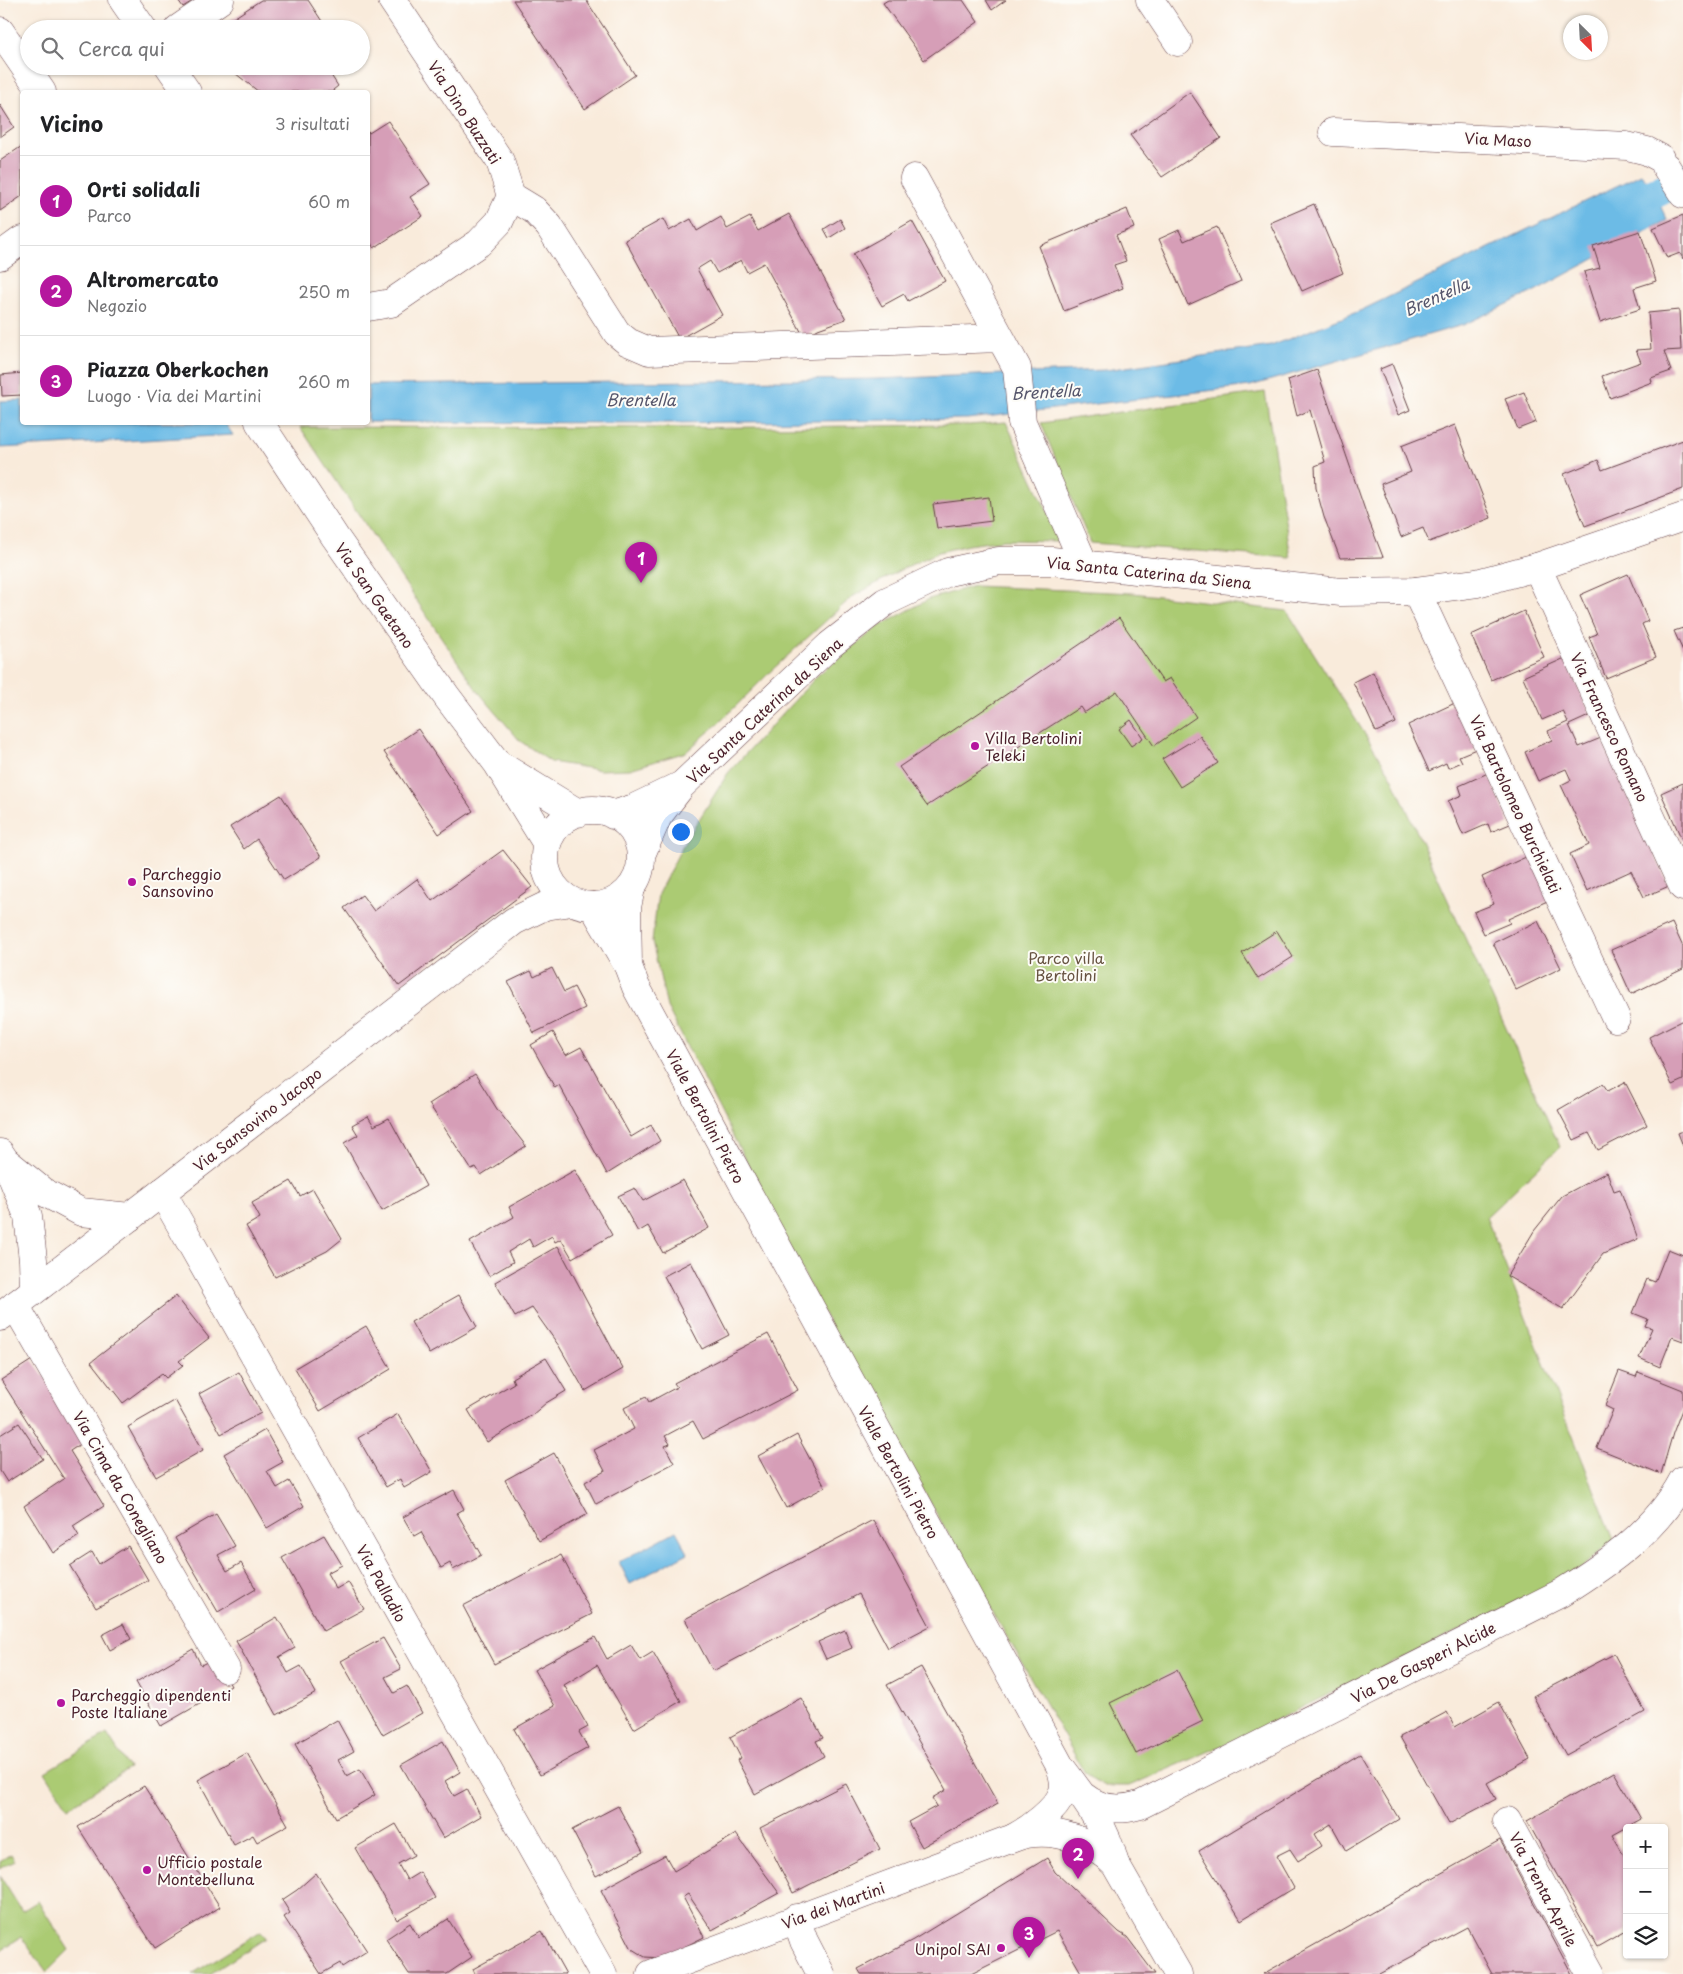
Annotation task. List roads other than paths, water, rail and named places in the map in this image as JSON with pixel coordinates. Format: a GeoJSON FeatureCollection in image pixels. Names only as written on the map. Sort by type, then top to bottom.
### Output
{"type":"FeatureCollection","features":[{"type":"Feature","properties":{"kind":"street"},"geometry":{"type":"LineString","coordinates":[[123,0],[137,20]]}},
{"type":"Feature","properties":{"kind":"street"},"geometry":{"type":"LineString","coordinates":[[191,20],[220,0]]}},
{"type":"Feature","properties":{"kind":"street","name":"Via Dino Buzzati"},"geometry":{"type":"LineString","coordinates":[[392,0],[500,161],[511,196]]}},
{"type":"Feature","properties":{"kind":"street"},"geometry":{"type":"LineString","coordinates":[[1150,0],[1178,42]]}},
{"type":"Feature","properties":{"kind":"street"},"geometry":{"type":"LineString","coordinates":[[0,31],[20,60]]}},
{"type":"Feature","properties":{"kind":"street"},"geometry":{"type":"LineString","coordinates":[[30,75],[41,90]]}},
{"type":"Feature","properties":{"kind":"street"},"geometry":{"type":"LineString","coordinates":[[175,75],[186,90]]}},
{"type":"Feature","properties":{"kind":"street","name":"Via Maso"},"geometry":{"type":"LineString","coordinates":[[1333,132],[1627,146],[1648,151],[1663,163],[1683,194]]}},
{"type":"Feature","properties":{"kind":"street"},"geometry":{"type":"LineString","coordinates":[[914,178],[1017,371],[1022,422],[1084,564]]}},
{"type":"Feature","properties":{"kind":"street"},"geometry":{"type":"LineString","coordinates":[[370,307],[391,302],[479,243],[499,222],[511,196],[534,210],[549,226],[617,333],[628,342],[649,351],[1000,338]]}},
{"type":"Feature","properties":{"kind":"street"},"geometry":{"type":"LineString","coordinates":[[0,256],[20,241]]}},
{"type":"Feature","properties":{"kind":"street","name":"Via San Gaetano"},"geometry":{"type":"LineString","coordinates":[[261,425],[335,537],[447,697],[497,763],[547,844]]}},
{"type":"Feature","properties":{"kind":"street","name":"Via Santa Caterina da Siena"},"geometry":{"type":"LineString","coordinates":[[641,854],[658,816],[682,785],[830,645],[886,602],[948,572],[999,561],[1052,561],[1341,592],[1416,591],[1477,583],[1537,567],[1683,517]]}},
{"type":"Feature","properties":{"kind":"street","name":"Via Francesco Romano"},"geometry":{"type":"LineString","coordinates":[[1537,567],[1683,888]]}},
{"type":"Feature","properties":{"kind":"street","name":"Via Bartolomeo Burchielati"},"geometry":{"type":"LineString","coordinates":[[1416,591],[1616,1018]]}},
{"type":"Feature","properties":{"kind":"street","name":"Via San Gaetano"},"geometry":{"type":"LineString","coordinates":[[497,763],[578,813]]}},
{"type":"Feature","properties":{"kind":"street","name":"Via Santa Caterina da Siena"},"geometry":{"type":"LineString","coordinates":[[613,815],[634,808],[682,785]]}},
{"type":"Feature","properties":{"kind":"street"},"geometry":{"type":"LineString","coordinates":[[590,810],[613,815],[624,821],[633,831],[641,854],[637,877],[631,888],[620,898],[607,904],[582,904],[561,895],[553,886],[547,874],[544,859],[547,844],[554,830],[564,820],[578,813],[590,810]]}},
{"type":"Feature","properties":{"kind":"street","name":"Via Sansovino Jacopo"},"geometry":{"type":"LineString","coordinates":[[514,921],[536,895],[547,874]]}},
{"type":"Feature","properties":{"kind":"street","name":"Viale Bertolini Pietro"},"geometry":{"type":"LineString","coordinates":[[628,966],[627,907],[631,888]]}},
{"type":"Feature","properties":{"kind":"street","name":"Via Sansovino Jacopo"},"geometry":{"type":"LineString","coordinates":[[16,1304],[514,921],[545,906],[582,904]]}},
{"type":"Feature","properties":{"kind":"street","name":"Viale Bertolini Pietro"},"geometry":{"type":"LineString","coordinates":[[582,904],[628,966],[645,1004],[1060,1766],[1083,1796],[1107,1836],[1115,1864],[1178,1974]]}},
{"type":"Feature","properties":{"kind":"street"},"geometry":{"type":"LineString","coordinates":[[3,1157],[42,1191],[81,1212],[130,1217]]}},
{"type":"Feature","properties":{"kind":"street"},"geometry":{"type":"LineString","coordinates":[[3,1157],[28,1216],[34,1260],[16,1304]]}},
{"type":"Feature","properties":{"kind":"street","name":"Via Palladio"},"geometry":{"type":"LineString","coordinates":[[162,1192],[602,1974]]}},
{"type":"Feature","properties":{"kind":"street","name":"Via Cima da Conegliano"},"geometry":{"type":"LineString","coordinates":[[16,1304],[226,1669]]}},
{"type":"Feature","properties":{"kind":"street","name":"Via De Gasperi Alcide"},"geometry":{"type":"LineString","coordinates":[[1083,1796],[1092,1803],[1107,1808],[1118,1809],[1144,1804],[1562,1593],[1602,1567],[1640,1536],[1660,1515],[1683,1480]]}},
{"type":"Feature","properties":{"kind":"street","name":"Via dei Martini"},"geometry":{"type":"LineString","coordinates":[[1016,1837],[1038,1821],[1062,1794],[1064,1782],[1060,1766]]}},
{"type":"Feature","properties":{"kind":"street","name":"Via De Gasperi Alcide"},"geometry":{"type":"LineString","coordinates":[[1115,1864],[1117,1827],[1124,1816],[1134,1807]]}},
{"type":"Feature","properties":{"kind":"street","name":"Via Trenta Aprile"},"geometry":{"type":"LineString","coordinates":[[1507,1821],[1583,1968]]}},
{"type":"Feature","properties":{"kind":"street","name":"Via dei Martini"},"geometry":{"type":"LineString","coordinates":[[651,1974],[1024,1834],[1042,1833],[1070,1837],[1100,1851],[1115,1864]]}},
{"type":"Feature","properties":{"kind":"street"},"geometry":{"type":"LineString","coordinates":[[796,1918],[804,1941],[821,1974]]}},
{"type":"Feature","properties":{"kind":"water"},"geometry":{"type":"Polygon","coordinates":[[[1641,174],[1651,186],[1667,220],[1531,293],[1463,325],[1250,386],[968,419],[665,423],[370,422],[370,385],[876,379],[1106,370],[1271,346],[1362,310],[1641,174]]]}},
{"type":"Feature","properties":{"kind":"water"},"geometry":{"type":"Polygon","coordinates":[[[20,400],[20,425],[226,425],[233,435],[0,448],[0,401],[20,400]]]}},
{"type":"Feature","properties":{"kind":"water"},"geometry":{"type":"Polygon","coordinates":[[[676,1531],[688,1553],[630,1584],[619,1562],[676,1531]]]}},
{"type":"Feature","properties":{"kind":"waterway","name":"Brentella"},"geometry":{"type":"LineString","coordinates":[[1617,212],[1683,179]]}},
{"type":"Feature","properties":{"kind":"place","name":"Orti solidali"},"geometry":{"type":"Point","coordinates":[641,583]}},
{"type":"Feature","properties":{"kind":"place","name":"Villa Bertolini Teleki"},"geometry":{"type":"Point","coordinates":[975,746]}},
{"type":"Feature","properties":{"kind":"place","name":"Parcheggio Sansovino"},"geometry":{"type":"Point","coordinates":[132,882]}},
{"type":"Feature","properties":{"kind":"place","name":"Parcheggio dipendenti Poste Italiane"},"geometry":{"type":"Point","coordinates":[61,1703]}},
{"type":"Feature","properties":{"kind":"place","name":"Ufficio postale Montebelluna"},"geometry":{"type":"Point","coordinates":[147,1870]}},
{"type":"Feature","properties":{"kind":"place","name":"Altromercato"},"geometry":{"type":"Point","coordinates":[1078,1879]}},
{"type":"Feature","properties":{"kind":"place","name":"Unipol SAI"},"geometry":{"type":"Point","coordinates":[1001,1948]}},
{"type":"Feature","properties":{"kind":"place","name":"Piazza Oberkochen"},"geometry":{"type":"Point","coordinates":[1029,1958]}},
{"type":"Feature","properties":{"kind":"park label","name":"Parco villa Bertolini"},"geometry":{"type":"Point","coordinates":[1066,966]}}]}
